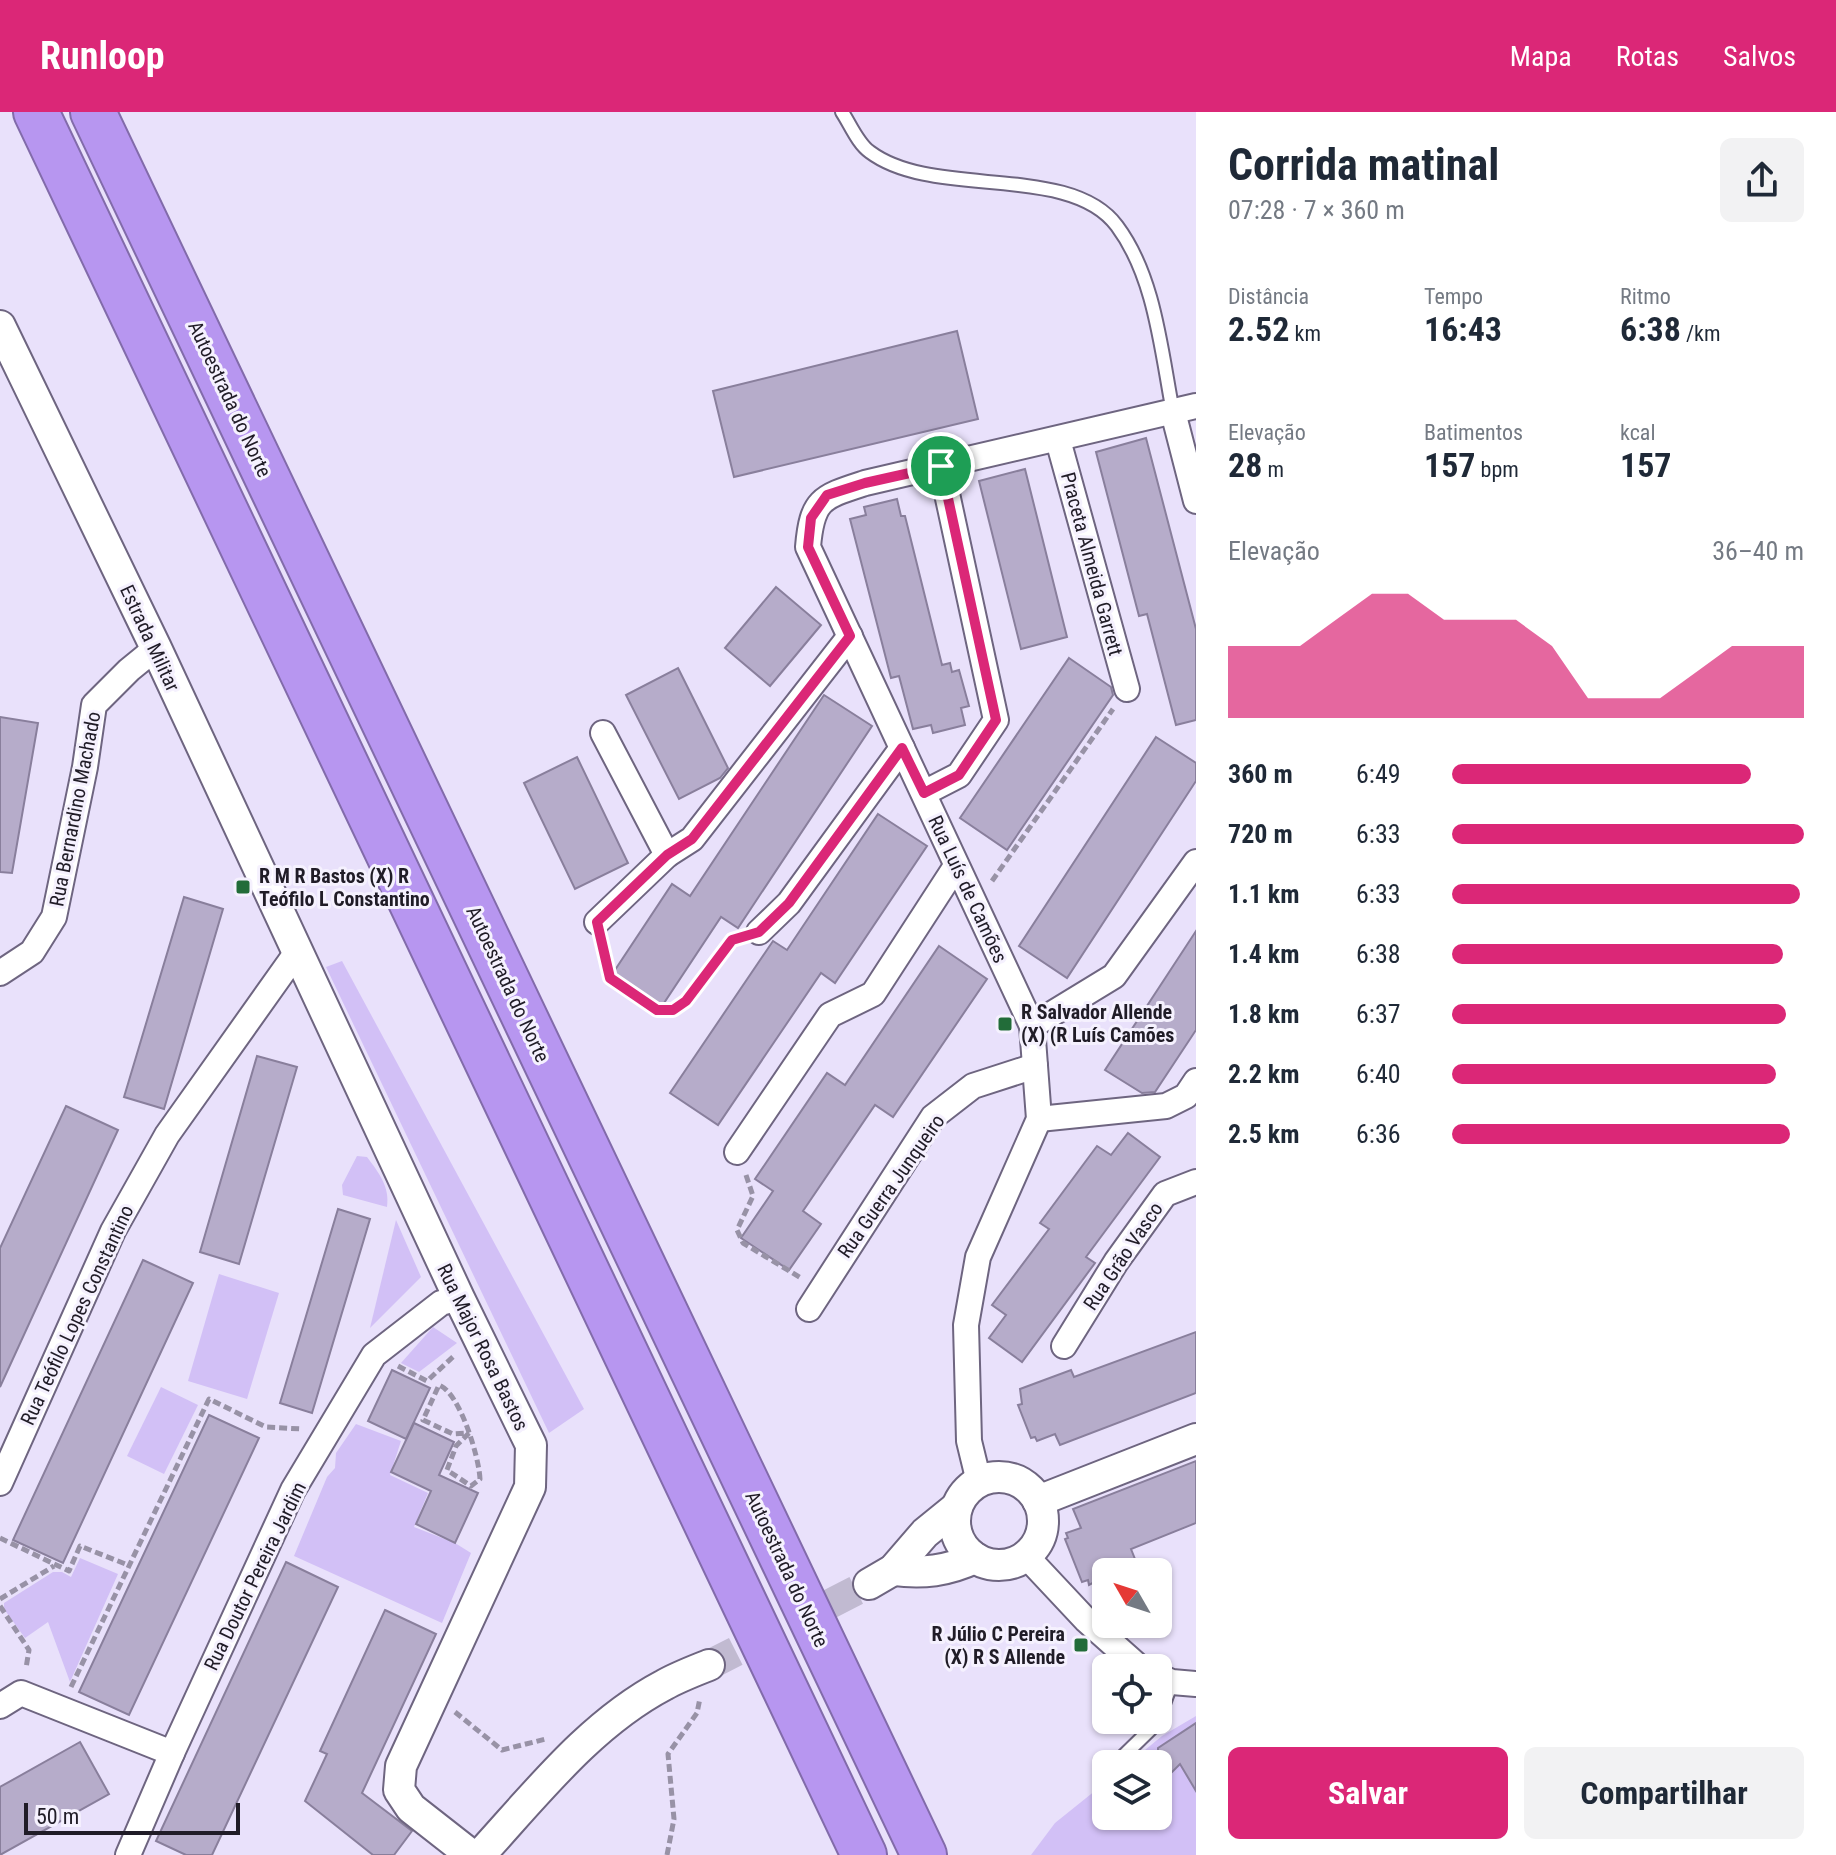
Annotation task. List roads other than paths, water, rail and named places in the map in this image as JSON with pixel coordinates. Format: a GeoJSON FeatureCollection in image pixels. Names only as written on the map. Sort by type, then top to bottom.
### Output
{"type":"FeatureCollection","features":[{"type":"Feature","properties":{"kind":"highway"},"geometry":{"type":"LineString","coordinates":[[36,112],[864,1855]]}},
{"type":"Feature","properties":{"kind":"highway","name":"Autoestrada do Norte"},"geometry":{"type":"LineString","coordinates":[[93,112],[924,1855]]}},
{"type":"Feature","properties":{"kind":"street","name":"Estrada Militar"},"geometry":{"type":"LineString","coordinates":[[0,326],[156,648],[297,952]]}},
{"type":"Feature","properties":{"kind":"street","name":"Rua Luís de Camões"},"geometry":{"type":"LineString","coordinates":[[979,1482],[969,1441],[966,1325],[978,1257],[1039,1119],[1032,1026],[808,547],[811,518],[827,495],[865,483],[1184,409]]}},
{"type":"Feature","properties":{"kind":"street"},"geometry":{"type":"LineString","coordinates":[[1184,409],[1196,501]]}},
{"type":"Feature","properties":{"kind":"street","name":"Praceta Almeida Garrett"},"geometry":{"type":"LineString","coordinates":[[1058,440],[1127,689]]}},
{"type":"Feature","properties":{"kind":"street"},"geometry":{"type":"LineString","coordinates":[[924,793],[959,775],[996,720],[941,466]]}},
{"type":"Feature","properties":{"kind":"street"},"geometry":{"type":"LineString","coordinates":[[597,922],[667,855],[692,839],[850,636]]}},
{"type":"Feature","properties":{"kind":"street","name":"Rua Bernardino Machado"},"geometry":{"type":"LineString","coordinates":[[0,973],[32,952],[54,917],[85,767],[94,705],[156,648]]}},
{"type":"Feature","properties":{"kind":"street"},"geometry":{"type":"LineString","coordinates":[[603,733],[667,855]]}},
{"type":"Feature","properties":{"kind":"street"},"geometry":{"type":"LineString","coordinates":[[759,932],[789,903],[902,748]]}},
{"type":"Feature","properties":{"kind":"street"},"geometry":{"type":"LineString","coordinates":[[1032,1026],[1114,976],[1196,862]]}},
{"type":"Feature","properties":{"kind":"street"},"geometry":{"type":"LineString","coordinates":[[737,1152],[830,1015],[873,994],[956,866]]}},
{"type":"Feature","properties":{"kind":"street","name":"Rua Major Rosa Bastos"},"geometry":{"type":"LineString","coordinates":[[297,952],[531,1445],[530,1487],[401,1766],[399,1790],[411,1808],[471,1855]]}},
{"type":"Feature","properties":{"kind":"street","name":"Rua Teófilo Lopes Constantino"},"geometry":{"type":"LineString","coordinates":[[0,1483],[113,1231],[167,1135],[297,952]]}},
{"type":"Feature","properties":{"kind":"street","name":"Rua Guerra Junqueiro"},"geometry":{"type":"LineString","coordinates":[[809,1309],[933,1117],[973,1086],[1035,1066]]}},
{"type":"Feature","properties":{"kind":"street"},"geometry":{"type":"LineString","coordinates":[[1039,1119],[1166,1106],[1186,1096],[1196,1081]]}},
{"type":"Feature","properties":{"kind":"street","name":"Rua Grão Vasco"},"geometry":{"type":"LineString","coordinates":[[1064,1346],[1116,1262],[1165,1194],[1196,1182]]}},
{"type":"Feature","properties":{"kind":"street","name":"Rua Doutor Pereira Jardim"},"geometry":{"type":"LineString","coordinates":[[128,1855],[293,1490],[374,1355],[441,1303],[459,1298]]}},
{"type":"Feature","properties":{"kind":"street"},"geometry":{"type":"LineString","coordinates":[[1038,1501],[1196,1439]]}},
{"type":"Feature","properties":{"kind":"street"},"geometry":{"type":"LineString","coordinates":[[1006,1478],[1030,1490],[1038,1501],[1042,1525],[1040,1537],[1026,1556],[1000,1565],[975,1558],[966,1550],[955,1530],[957,1507],[962,1497],[979,1482],[1006,1478]]}},
{"type":"Feature","properties":{"kind":"street"},"geometry":{"type":"LineString","coordinates":[[957,1507],[925,1533],[881,1577],[924,1574],[975,1558]]}},
{"type":"Feature","properties":{"kind":"street"},"geometry":{"type":"LineString","coordinates":[[1026,1556],[1123,1654]]}},
{"type":"Feature","properties":{"kind":"street"},"geometry":{"type":"LineString","coordinates":[[480,1855],[581,1747],[663,1685],[709,1665]]}},
{"type":"Feature","properties":{"kind":"street"},"geometry":{"type":"LineString","coordinates":[[0,1706],[21,1693],[172,1753]]}},
{"type":"Feature","properties":{"kind":"lane"},"geometry":{"type":"LineString","coordinates":[[842,112],[867,151],[899,169],[959,180],[1030,187],[1083,199],[1115,223],[1144,275],[1184,409]]}},
{"type":"Feature","properties":{"kind":"lane"},"geometry":{"type":"LineString","coordinates":[[1129,1750],[1157,1723],[1175,1681]]}},
{"type":"Feature","properties":{"kind":"tunnel"},"geometry":{"type":"LineString","coordinates":[[709,1665],[869,1584]]}},
{"type":"Feature","properties":{"kind":"place","name":"R M R Bastos (X) R Teófilo L Constantino"},"geometry":{"type":"Point","coordinates":[243,887]}},
{"type":"Feature","properties":{"kind":"place","name":"R Salvador Allende (X) (R Luís Camões"},"geometry":{"type":"Point","coordinates":[1005,1024]}},
{"type":"Feature","properties":{"kind":"place","name":"R Júlio C Pereira (X) R S Allende"},"geometry":{"type":"Point","coordinates":[1081,1645]}}]}
